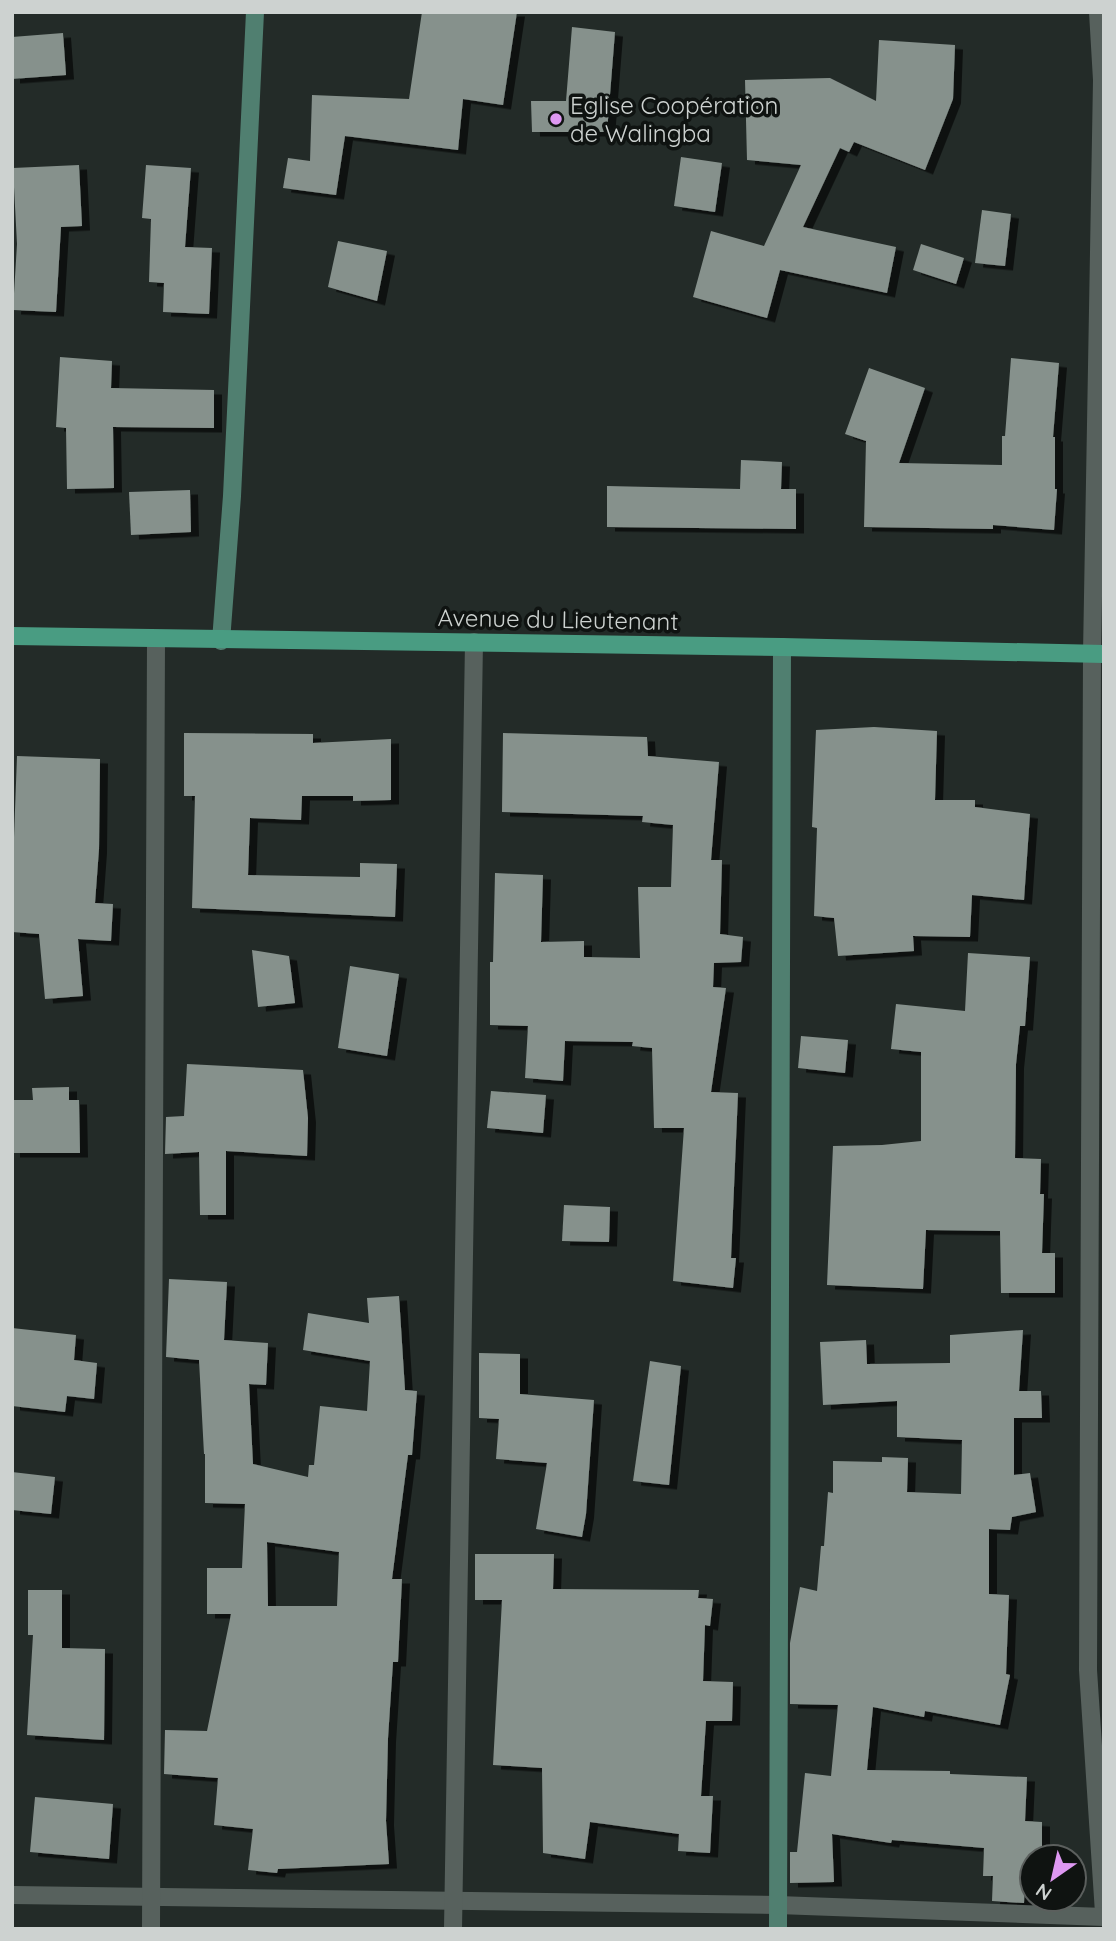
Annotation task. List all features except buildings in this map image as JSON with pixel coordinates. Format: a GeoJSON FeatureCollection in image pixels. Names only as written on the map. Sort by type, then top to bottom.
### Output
{"type":"FeatureCollection","features":[{"type":"Feature","properties":{"kind":"main road","name":"Avenue du Lieutenant"},"geometry":{"type":"LineString","coordinates":[[12,636],[1098,654]]}},
{"type":"Feature","properties":{"kind":"street"},"geometry":{"type":"LineString","coordinates":[[221,640],[232,496],[255,12]]}},
{"type":"Feature","properties":{"kind":"street"},"geometry":{"type":"LineString","coordinates":[[1098,12],[1102,80],[1088,1670],[1103,1929]]}},
{"type":"Feature","properties":{"kind":"street"},"geometry":{"type":"LineString","coordinates":[[151,1929],[156,640]]}},
{"type":"Feature","properties":{"kind":"street"},"geometry":{"type":"LineString","coordinates":[[453,1929],[474,642]]}},
{"type":"Feature","properties":{"kind":"street"},"geometry":{"type":"LineString","coordinates":[[778,1929],[782,647]]}},
{"type":"Feature","properties":{"kind":"street"},"geometry":{"type":"LineString","coordinates":[[12,1895],[778,1905],[1104,1917]]}},
{"type":"Feature","properties":{"kind":"place","name":"Eglise Coopération de Walingba"},"geometry":{"type":"Point","coordinates":[556,119]}}]}
